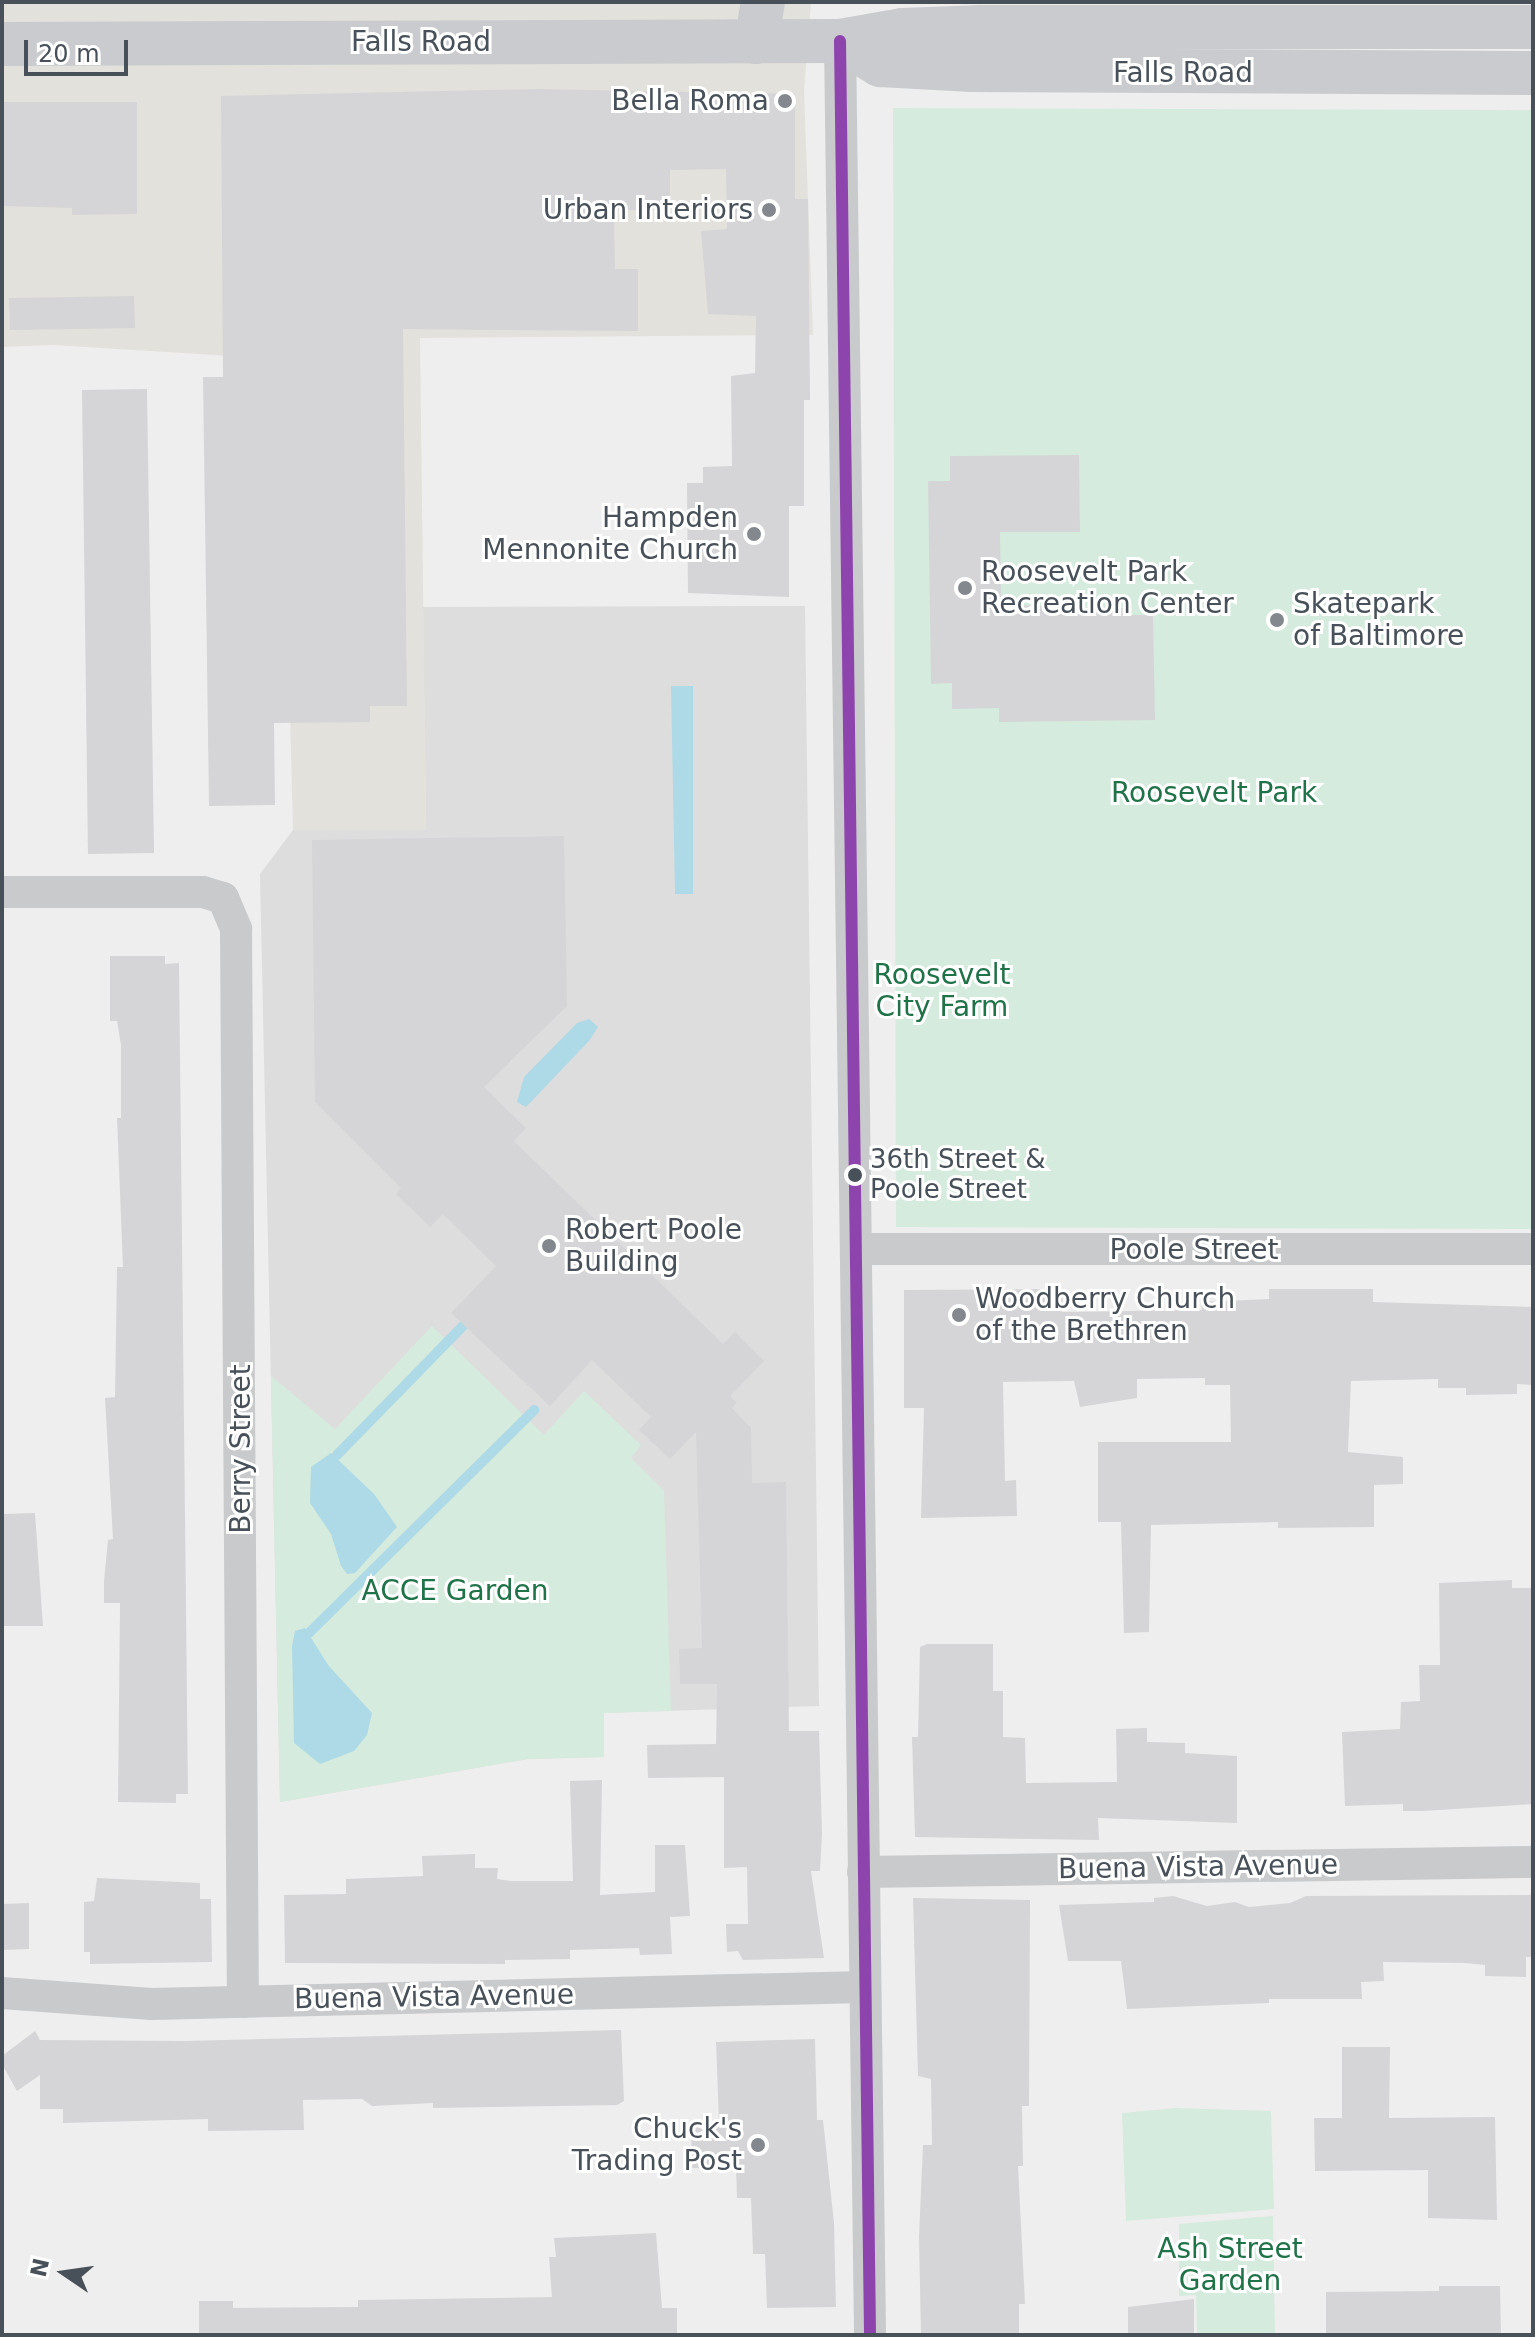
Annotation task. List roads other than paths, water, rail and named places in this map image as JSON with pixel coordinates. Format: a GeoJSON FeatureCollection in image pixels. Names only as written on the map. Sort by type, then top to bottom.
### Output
{"type":"FeatureCollection","features":[{"type":"Feature","properties":{"kind":"main road","name":"Falls Road"},"geometry":{"type":"LineString","coordinates":[[2,44],[759,22],[840,41],[880,65],[972,70],[1533,73]]}},
{"type":"Feature","properties":{"kind":"main road","name":"Falls Road"},"geometry":{"type":"LineString","coordinates":[[840,41],[903,30],[981,27],[1533,27]]}},
{"type":"Feature","properties":{"kind":"street"},"geometry":{"type":"LineString","coordinates":[[840,41],[870,2335]]}},
{"type":"Feature","properties":{"kind":"street","name":"Berry Street"},"geometry":{"type":"LineString","coordinates":[[2,892],[203,892],[223,898],[236,929],[239,957],[243,2002]]}},
{"type":"Feature","properties":{"kind":"street","name":"Poole Street"},"geometry":{"type":"LineString","coordinates":[[856,1249],[1533,1249]]}},
{"type":"Feature","properties":{"kind":"street","name":"Buena Vista Avenue"},"geometry":{"type":"LineString","coordinates":[[863,1872],[1533,1862]]}},
{"type":"Feature","properties":{"kind":"street","name":"Buena Vista Avenue"},"geometry":{"type":"LineString","coordinates":[[2,1993],[152,2004],[865,1987]]}},
{"type":"Feature","properties":{"kind":"water"},"geometry":{"type":"Polygon","coordinates":[[[671,686],[693,686],[693,894],[675,894],[671,686]]]}},
{"type":"Feature","properties":{"kind":"water"},"geometry":{"type":"Polygon","coordinates":[[[589,1019],[598,1027],[589,1041],[526,1107],[517,1102],[524,1077],[577,1023],[589,1019]]]}},
{"type":"Feature","properties":{"kind":"water"},"geometry":{"type":"Polygon","coordinates":[[[331,1453],[374,1494],[397,1527],[355,1573],[347,1574],[341,1566],[331,1534],[310,1503],[311,1467],[331,1453]]]}},
{"type":"Feature","properties":{"kind":"water"},"geometry":{"type":"Polygon","coordinates":[[[305,1628],[328,1665],[372,1713],[367,1735],[354,1751],[320,1764],[294,1743],[292,1646],[295,1631],[305,1628]]]}},
{"type":"Feature","properties":{"kind":"waterway"},"geometry":{"type":"LineString","coordinates":[[337,1455],[464,1325]]}},
{"type":"Feature","properties":{"kind":"waterway"},"geometry":{"type":"LineString","coordinates":[[309,1633],[534,1410]]}},
{"type":"Feature","properties":{"kind":"place","name":"Bella Roma"},"geometry":{"type":"Point","coordinates":[785,101]}},
{"type":"Feature","properties":{"kind":"place","name":"Urban Interiors"},"geometry":{"type":"Point","coordinates":[769,210]}},
{"type":"Feature","properties":{"kind":"place","name":"Hampden Mennonite Church"},"geometry":{"type":"Point","coordinates":[754,534]}},
{"type":"Feature","properties":{"kind":"place","name":"Roosevelt Park Recreation Center"},"geometry":{"type":"Point","coordinates":[965,588]}},
{"type":"Feature","properties":{"kind":"place","name":"Skatepark of Baltimore"},"geometry":{"type":"Point","coordinates":[1277,620]}},
{"type":"Feature","properties":{"kind":"place","name":"36th Street & Poole Street"},"geometry":{"type":"Point","coordinates":[855,1175]}},
{"type":"Feature","properties":{"kind":"place","name":"Robert Poole Building"},"geometry":{"type":"Point","coordinates":[549,1246]}},
{"type":"Feature","properties":{"kind":"place","name":"Woodberry Church of the Brethren"},"geometry":{"type":"Point","coordinates":[959,1315]}},
{"type":"Feature","properties":{"kind":"place","name":"Chuck's Trading Post"},"geometry":{"type":"Point","coordinates":[758,2145]}},
{"type":"Feature","properties":{"kind":"park label","name":"Roosevelt Park"},"geometry":{"type":"Point","coordinates":[1214,793]}},
{"type":"Feature","properties":{"kind":"park label","name":"Roosevelt City Farm"},"geometry":{"type":"Point","coordinates":[942,991]}},
{"type":"Feature","properties":{"kind":"park label","name":"ACCE Garden"},"geometry":{"type":"Point","coordinates":[455,1591]}},
{"type":"Feature","properties":{"kind":"park label","name":"Ash Street Garden"},"geometry":{"type":"Point","coordinates":[1230,2265]}}]}
